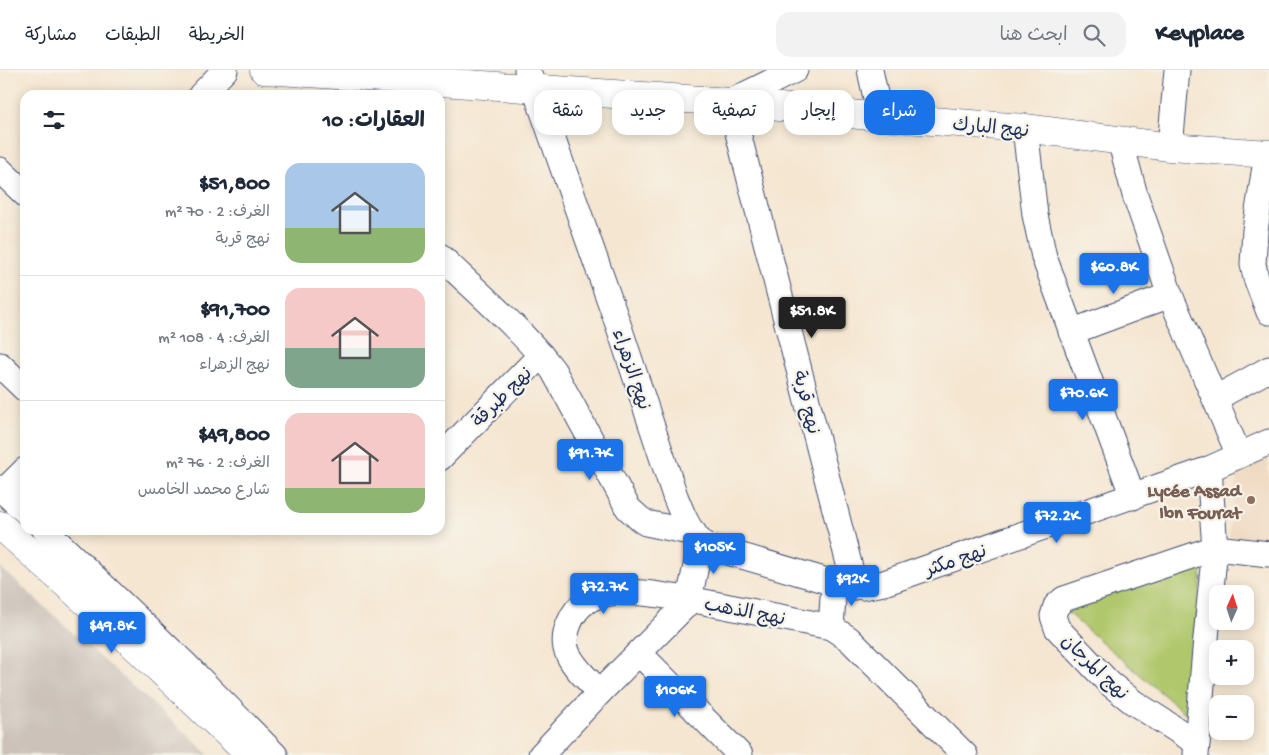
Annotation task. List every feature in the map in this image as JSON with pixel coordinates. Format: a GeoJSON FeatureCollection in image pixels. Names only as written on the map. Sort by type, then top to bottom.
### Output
{"type":"FeatureCollection","features":[{"type":"Feature","properties":{"kind":"street"},"geometry":{"type":"LineString","coordinates":[[206,90],[225,70]]}},
{"type":"Feature","properties":{"kind":"street","name":"نهج البارك"},"geometry":{"type":"LineString","coordinates":[[264,70],[531,80],[694,98]]}},
{"type":"Feature","properties":{"kind":"street"},"geometry":{"type":"LineString","coordinates":[[754,90],[795,70]]}},
{"type":"Feature","properties":{"kind":"street"},"geometry":{"type":"LineString","coordinates":[[870,70],[874,90]]}},
{"type":"Feature","properties":{"kind":"street"},"geometry":{"type":"LineString","coordinates":[[1170,147],[1177,70]]}},
{"type":"Feature","properties":{"kind":"street","name":"نهج الزهراء"},"geometry":{"type":"LineString","coordinates":[[531,80],[619,327],[676,496],[682,512],[697,538]]}},
{"type":"Feature","properties":{"kind":"street","name":"نهج البارك"},"geometry":{"type":"LineString","coordinates":[[774,106],[864,115]]}},
{"type":"Feature","properties":{"kind":"street","name":"نهج البارك"},"geometry":{"type":"LineString","coordinates":[[935,121],[1025,128],[1170,147],[1268,154]]}},
{"type":"Feature","properties":{"kind":"street"},"geometry":{"type":"LineString","coordinates":[[1025,128],[1035,214],[1044,257],[1133,497]]}},
{"type":"Feature","properties":{"kind":"street","name":"نهج قربة"},"geometry":{"type":"LineString","coordinates":[[738,135],[844,585],[831,627]]}},
{"type":"Feature","properties":{"kind":"street"},"geometry":{"type":"LineString","coordinates":[[1120,140],[1135,196],[1170,295],[1216,398],[1239,456]]}},
{"type":"Feature","properties":{"kind":"street"},"geometry":{"type":"LineString","coordinates":[[1268,154],[1254,230],[1261,265],[1256,278],[1269,312]]}},
{"type":"Feature","properties":{"kind":"street"},"geometry":{"type":"LineString","coordinates":[[0,170],[20,189]]}},
{"type":"Feature","properties":{"kind":"street"},"geometry":{"type":"LineString","coordinates":[[445,266],[525,338],[553,370],[628,508],[640,519],[697,538],[711,548],[720,551],[844,585]]}},
{"type":"Feature","properties":{"kind":"street"},"geometry":{"type":"LineString","coordinates":[[1071,332],[1170,295]]}},
{"type":"Feature","properties":{"kind":"street","name":"نهج طبرقة"},"geometry":{"type":"LineString","coordinates":[[445,453],[541,355]]}},
{"type":"Feature","properties":{"kind":"street"},"geometry":{"type":"LineString","coordinates":[[0,365],[20,384]]}},
{"type":"Feature","properties":{"kind":"street"},"geometry":{"type":"LineString","coordinates":[[1216,398],[1269,369]]}},
{"type":"Feature","properties":{"kind":"street","name":"نهج مكثر"},"geometry":{"type":"LineString","coordinates":[[844,585],[863,587],[884,583],[1133,497],[1209,469],[1269,442]]}},
{"type":"Feature","properties":{"kind":"street"},"geometry":{"type":"LineString","coordinates":[[1196,749],[1215,548],[1209,469]]}},
{"type":"Feature","properties":{"kind":"street"},"geometry":{"type":"LineString","coordinates":[[20,474],[2,489],[20,506]]}},
{"type":"Feature","properties":{"kind":"street"},"geometry":{"type":"LineString","coordinates":[[0,525],[124,636],[250,755]]}},
{"type":"Feature","properties":{"kind":"street"},"geometry":{"type":"LineString","coordinates":[[49,535],[185,664],[275,755]]}},
{"type":"Feature","properties":{"kind":"street"},"geometry":{"type":"LineString","coordinates":[[600,692],[574,664],[568,654],[564,642],[571,620],[586,601],[608,593],[624,592],[689,599],[697,538]]}},
{"type":"Feature","properties":{"kind":"street"},"geometry":{"type":"LineString","coordinates":[[1215,548],[1269,554]]}},
{"type":"Feature","properties":{"kind":"street","name":"نهج المرجان"},"geometry":{"type":"LineString","coordinates":[[1196,749],[1109,683],[1057,628],[1053,616],[1056,606],[1064,599],[1215,548]]}},
{"type":"Feature","properties":{"kind":"street","name":"نهج الذهب"},"geometry":{"type":"LineString","coordinates":[[541,755],[684,607],[689,599],[831,627],[854,644],[965,755]]}},
{"type":"Feature","properties":{"kind":"street"},"geometry":{"type":"LineString","coordinates":[[639,653],[740,755]]}},
{"type":"Feature","properties":{"kind":"shaded area","name":"Lycée Assad Ibn Fourat"},"geometry":{"type":"Polygon","coordinates":[[[1269,450],[1269,540],[1229,537],[1238,464],[1269,450]]]}},
{"type":"Feature","properties":{"kind":"shaded area"},"geometry":{"type":"Polygon","coordinates":[[[0,567],[204,750],[208,755],[0,755],[0,567]]]}},
{"type":"Feature","properties":{"kind":"green space"},"geometry":{"type":"Polygon","coordinates":[[[1203,561],[1186,714],[1063,609],[1203,561]]]}},
{"type":"Feature","properties":{"kind":"place","name":"Lycée Assad Ibn Fourat"},"geometry":{"type":"Point","coordinates":[1251,500]}}]}
